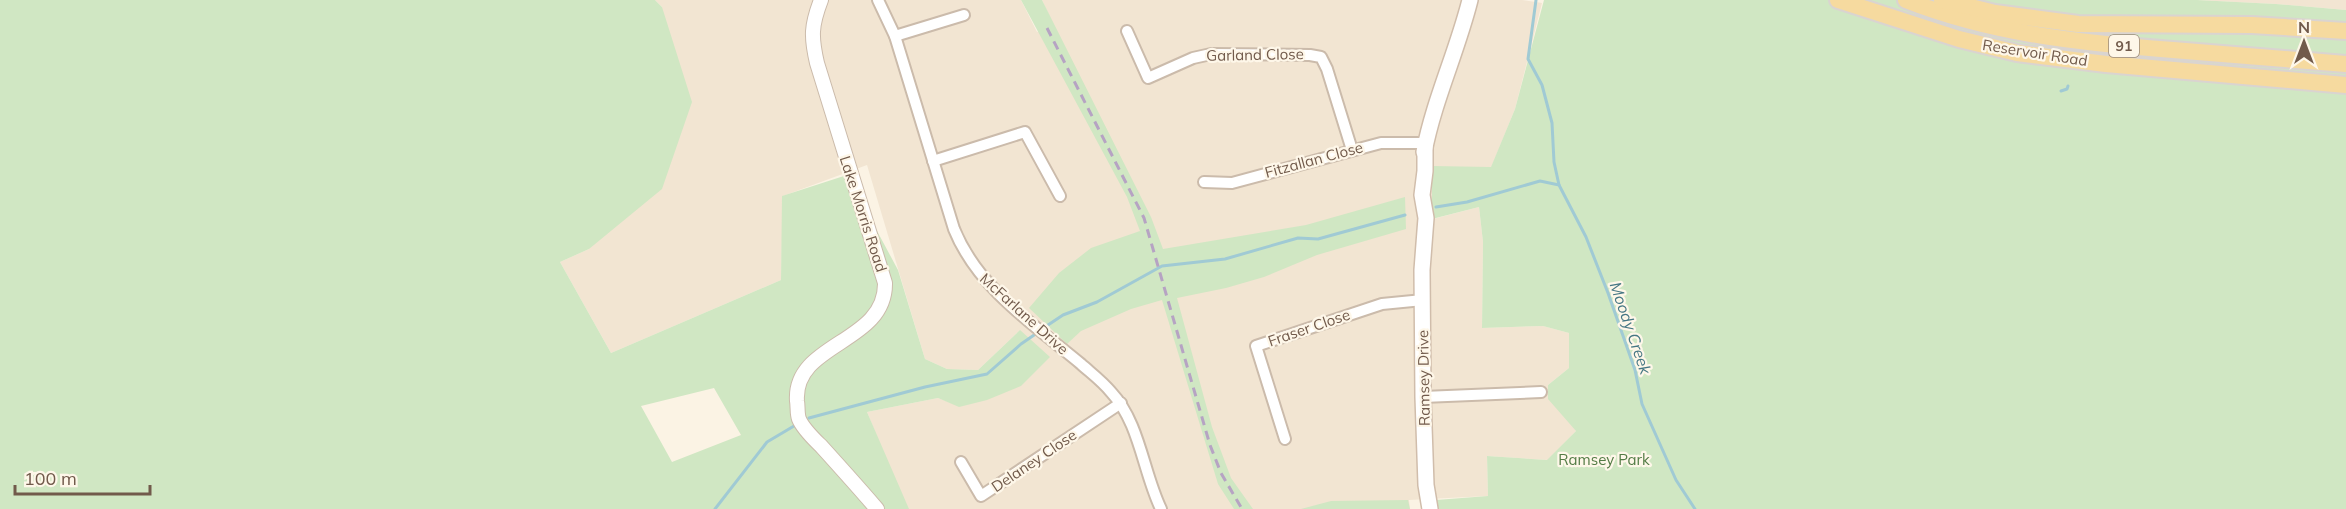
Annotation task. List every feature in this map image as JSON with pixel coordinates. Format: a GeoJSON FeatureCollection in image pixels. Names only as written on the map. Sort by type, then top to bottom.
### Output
{"type":"FeatureCollection","features":[{"type":"Feature","properties":{"kind":"main road","name":"Ramsey Drive"},"geometry":{"type":"LineString","coordinates":[[1463,22],[1464,0]]}},
{"type":"Feature","properties":{"kind":"main road","name":"Ramsey Drive"},"geometry":{"type":"LineString","coordinates":[[1424,509],[1426,485],[1422,270],[1426,218],[1422,195],[1425,143],[1470,0]]}},
{"type":"Feature","properties":{"kind":"main road","name":"Reservoir Road"},"geometry":{"type":"LineString","coordinates":[[1838,0],[1989,47],[2039,56],[2346,85]]}},
{"type":"Feature","properties":{"kind":"main road","name":"Reservoir Road"},"geometry":{"type":"LineString","coordinates":[[1906,0],[1973,22],[2041,37],[2346,64]]}},
{"type":"Feature","properties":{"kind":"main road"},"geometry":{"type":"LineString","coordinates":[[1942,0],[2017,17],[2078,24],[2220,24],[2344,32]]}},
{"type":"Feature","properties":{"kind":"main road"},"geometry":{"type":"LineString","coordinates":[[2106,64],[2214,80],[2346,92]]}},
{"type":"Feature","properties":{"kind":"main road","name":"Ramsey Drive"},"geometry":{"type":"LineString","coordinates":[[1426,485],[1430,509]]}},
{"type":"Feature","properties":{"kind":"street","name":"Lake Morris Road"},"geometry":{"type":"LineString","coordinates":[[820,0],[812,38],[817,63],[885,284],[885,296],[873,319],[812,363],[802,378],[797,394],[799,419],[877,509]]}},
{"type":"Feature","properties":{"kind":"street","name":"McFarlane Drive"},"geometry":{"type":"LineString","coordinates":[[878,0],[895,36],[954,229],[967,256],[990,286],[1111,391],[1129,421],[1161,509]]}},
{"type":"Feature","properties":{"kind":"street"},"geometry":{"type":"LineString","coordinates":[[895,36],[964,15]]}},
{"type":"Feature","properties":{"kind":"street","name":"Garland Close"},"geometry":{"type":"LineString","coordinates":[[1127,31],[1148,78],[1193,58],[1211,54],[1321,57],[1353,150]]}},
{"type":"Feature","properties":{"kind":"street"},"geometry":{"type":"LineString","coordinates":[[933,161],[1025,132],[1060,196]]}},
{"type":"Feature","properties":{"kind":"street","name":"Fitzallan Close"},"geometry":{"type":"LineString","coordinates":[[1204,182],[1232,183],[1353,150],[1394,142],[1425,143]]}},
{"type":"Feature","properties":{"kind":"street","name":"Fraser Close"},"geometry":{"type":"LineString","coordinates":[[1285,439],[1256,346],[1382,304],[1423,300]]}},
{"type":"Feature","properties":{"kind":"street"},"geometry":{"type":"LineString","coordinates":[[1424,397],[1541,393]]}},
{"type":"Feature","properties":{"kind":"street","name":"Delaney Close"},"geometry":{"type":"LineString","coordinates":[[961,462],[981,496],[1120,403]]}},
{"type":"Feature","properties":{"kind":"shaded area"},"geometry":{"type":"Polygon","coordinates":[[[655,0],[1021,0],[1037,32],[1054,26],[1042,0],[1522,0],[1542,3],[1515,109],[1491,168],[1433,219],[1479,207],[1483,242],[1482,328],[1543,326],[1569,333],[1569,368],[1548,385],[1576,431],[1548,460],[1487,456],[1488,496],[1409,500],[1410,509],[907,509],[867,412],[938,398],[959,406],[1020,330],[978,370],[947,369],[925,359],[867,165],[783,196],[781,280],[611,353],[560,262],[589,249],[662,7],[655,0]]]}},
{"type":"Feature","properties":{"kind":"shaded area"},"geometry":{"type":"Polygon","coordinates":[[[2197,0],[2346,0],[2346,10],[2276,4],[2197,0]]]}},
{"type":"Feature","properties":{"kind":"green space"},"geometry":{"type":"Polygon","coordinates":[[[0,0],[655,0],[662,7],[692,102],[662,189],[589,249],[560,262],[611,353],[781,280],[782,196],[847,175],[898,270],[925,359],[947,369],[978,370],[1020,330],[1050,357],[1021,386],[987,400],[959,407],[938,398],[867,412],[909,509],[0,509],[0,0]],[[714,388],[641,406],[672,462],[741,435],[714,388]]]}},
{"type":"Feature","properties":{"kind":"green space"},"geometry":{"type":"Polygon","coordinates":[[[1021,0],[1042,0],[1151,217],[1163,249],[1306,225],[1405,197],[1406,229],[1317,255],[1264,277],[1177,298],[1212,427],[1231,478],[1253,509],[1234,509],[1218,484],[1162,300],[1131,309],[1081,331],[1067,344],[1029,308],[1059,273],[1091,248],[1140,231],[1127,197],[1021,0]]]}},
{"type":"Feature","properties":{"kind":"green space","name":"Ramsey Park"},"geometry":{"type":"Polygon","coordinates":[[[1544,0],[2197,0],[2346,10],[2346,509],[1437,509],[1436,500],[1488,496],[1487,456],[1547,460],[1576,431],[1548,399],[1548,385],[1569,368],[1569,333],[1543,326],[1482,328],[1483,242],[1479,207],[1432,219],[1432,166],[1491,167],[1515,109],[1544,0]]]}},
{"type":"Feature","properties":{"kind":"green space"},"geometry":{"type":"Polygon","coordinates":[[[1408,500],[1410,509],[1301,509],[1331,501],[1408,500]]]}},
{"type":"Feature","properties":{"kind":"waterway"},"geometry":{"type":"LineString","coordinates":[[1536,0],[1528,59],[1542,85],[1552,123],[1554,162],[1559,185]]}},
{"type":"Feature","properties":{"kind":"waterway"},"geometry":{"type":"LineString","coordinates":[[2061,91],[2067,89],[2068,86]]}},
{"type":"Feature","properties":{"kind":"waterway","name":"Moody Creek"},"geometry":{"type":"LineString","coordinates":[[1436,207],[1467,202],[1540,181],[1559,185],[1586,237],[1608,293],[1635,370],[1642,404],[1676,480],[1695,509]]}},
{"type":"Feature","properties":{"kind":"waterway"},"geometry":{"type":"LineString","coordinates":[[1042,329],[1063,315],[1097,302],[1162,266],[1225,259],[1298,238],[1318,239],[1405,215]]}},
{"type":"Feature","properties":{"kind":"waterway"},"geometry":{"type":"LineString","coordinates":[[809,418],[925,387],[987,374],[1037,333]]}},
{"type":"Feature","properties":{"kind":"waterway"},"geometry":{"type":"LineString","coordinates":[[715,509],[767,442],[794,426]]}},
{"type":"Feature","properties":{"kind":"railway"},"geometry":{"type":"LineString","coordinates":[[1047,28],[1144,218],[1210,445],[1221,473],[1242,509]]}}]}
